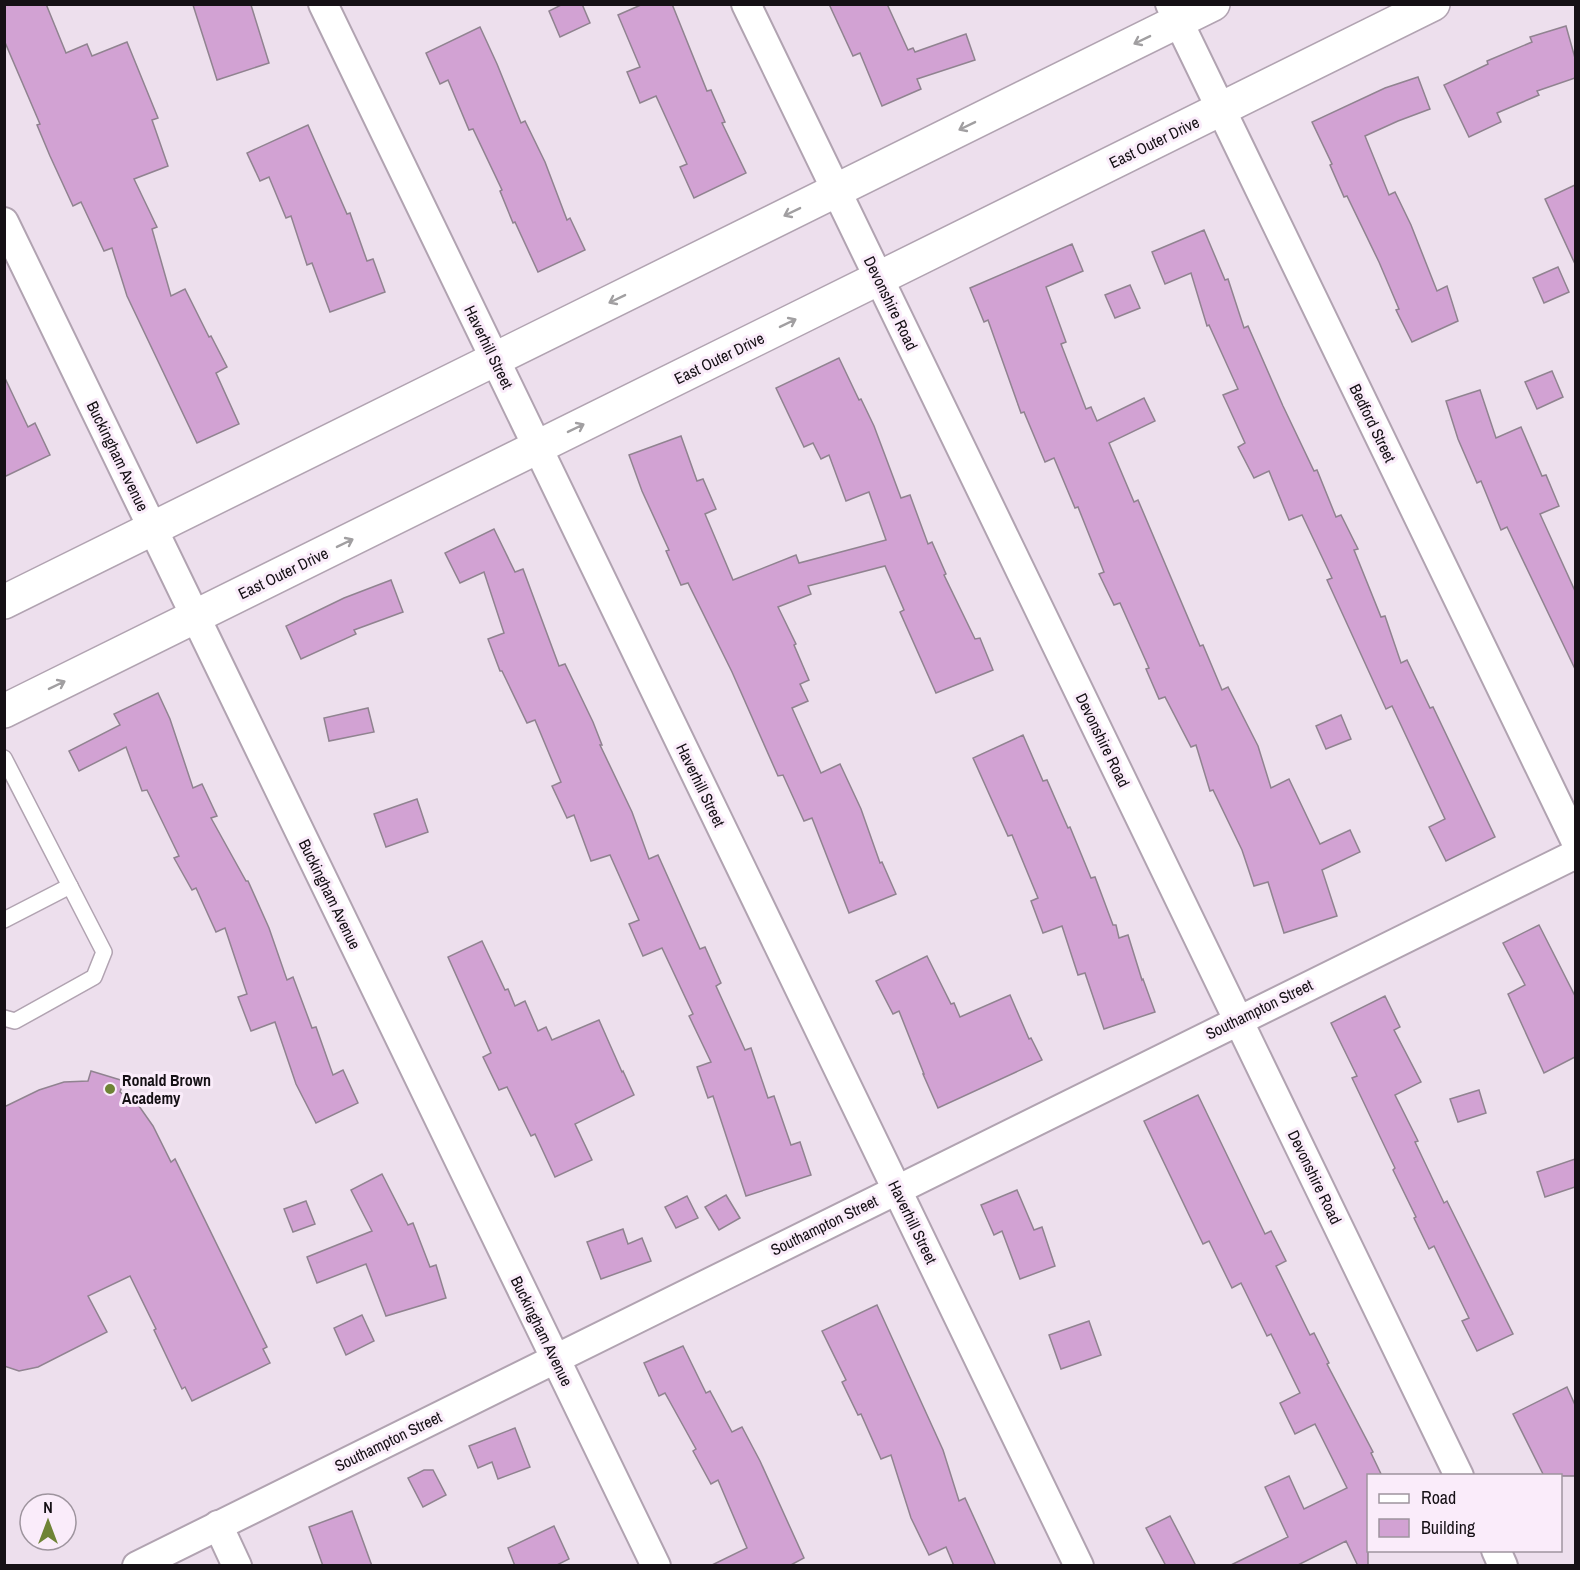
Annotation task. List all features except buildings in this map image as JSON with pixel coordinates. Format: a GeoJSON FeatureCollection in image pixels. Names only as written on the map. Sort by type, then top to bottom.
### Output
{"type":"FeatureCollection","features":[{"type":"Feature","properties":{"kind":"street","name":"Haverhill Street"},"geometry":{"type":"LineString","coordinates":[[323,4],[1079,1566]]}},
{"type":"Feature","properties":{"kind":"street","name":"Devonshire Road"},"geometry":{"type":"LineString","coordinates":[[746,4],[1458,1474]]}},
{"type":"Feature","properties":{"kind":"street"},"geometry":{"type":"LineString","coordinates":[[4,602],[836,190],[1174,13],[1213,4]]}},
{"type":"Feature","properties":{"kind":"street","name":"East Outer Drive"},"geometry":{"type":"LineString","coordinates":[[4,711],[1433,4]]}},
{"type":"Feature","properties":{"kind":"street","name":"Bedford Street"},"geometry":{"type":"LineString","coordinates":[[1174,13],[1575,842]]}},
{"type":"Feature","properties":{"kind":"street","name":"Buckingham Avenue"},"geometry":{"type":"LineString","coordinates":[[4,222],[656,1566]]}},
{"type":"Feature","properties":{"kind":"street","name":"Southampton Street"},"geometry":{"type":"LineString","coordinates":[[137,1566],[1575,854]]}},
{"type":"Feature","properties":{"kind":"street"},"geometry":{"type":"LineString","coordinates":[[218,1525],[237,1566]]}},
{"type":"Feature","properties":{"kind":"street"},"geometry":{"type":"LineString","coordinates":[[1496,1552],[1503,1566]]}},
{"type":"Feature","properties":{"kind":"lane"},"geometry":{"type":"LineString","coordinates":[[4,758],[104,952],[94,977],[15,1021],[4,1018]]}},
{"type":"Feature","properties":{"kind":"lane"},"geometry":{"type":"LineString","coordinates":[[4,920],[70,886]]}},
{"type":"Feature","properties":{"kind":"place","name":"Ronald Brown Academy"},"geometry":{"type":"Point","coordinates":[110,1089]}}]}
